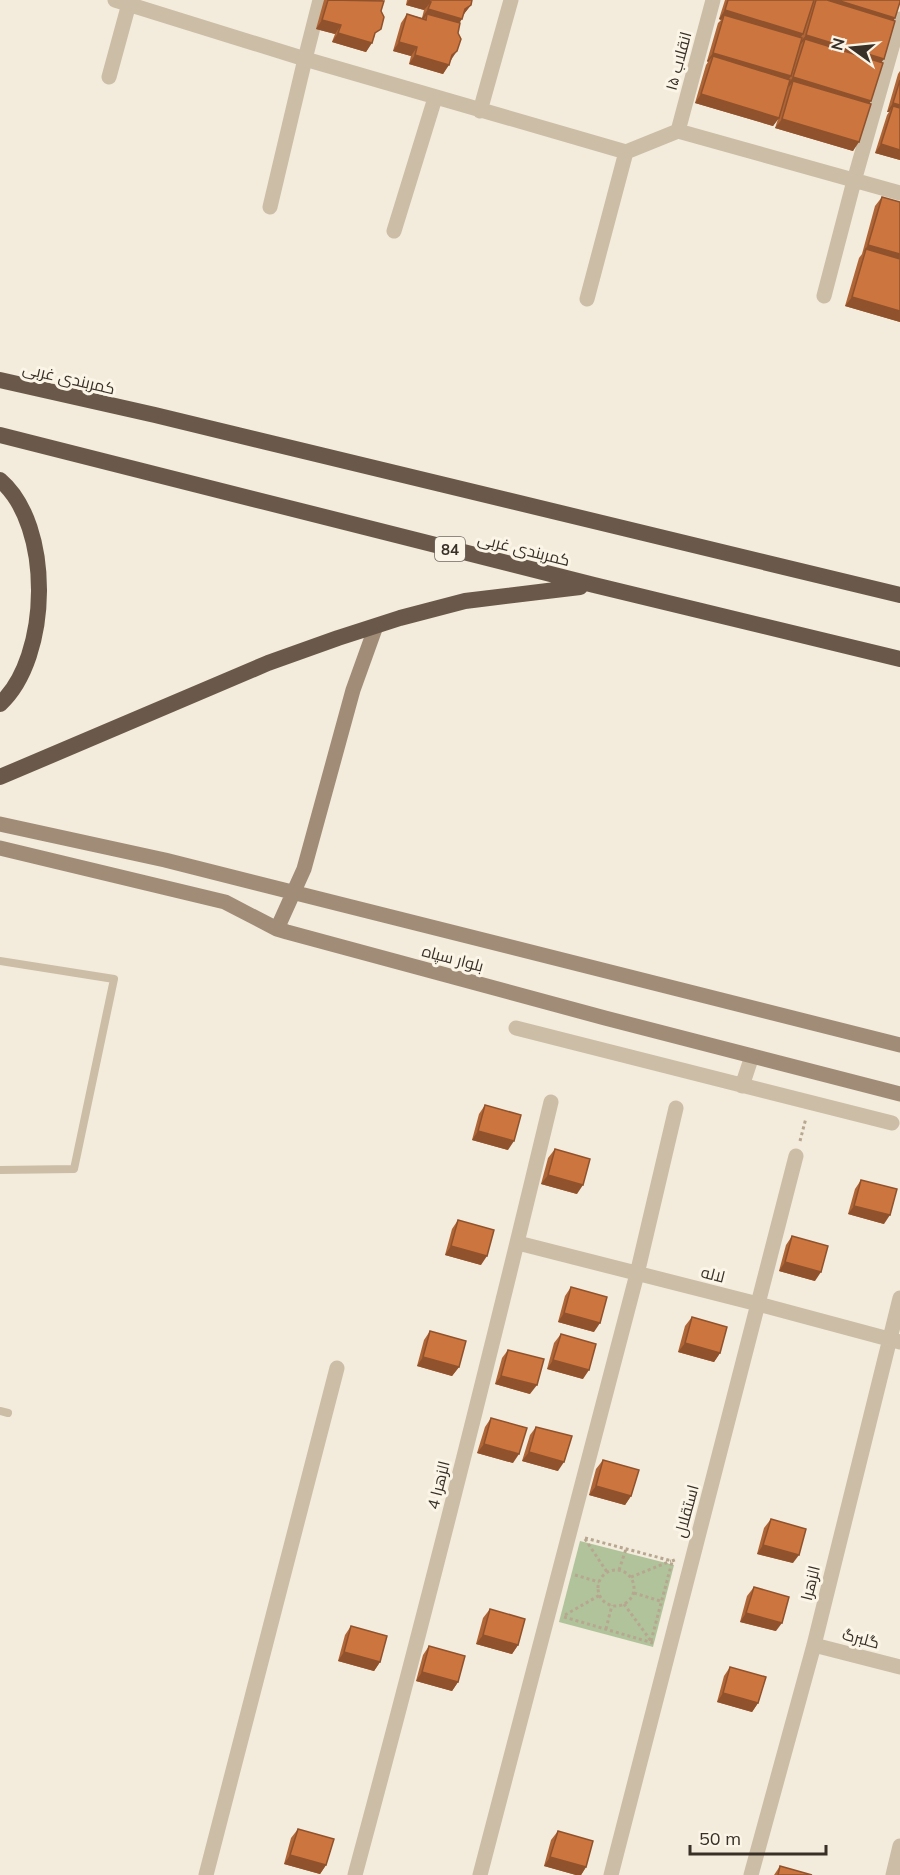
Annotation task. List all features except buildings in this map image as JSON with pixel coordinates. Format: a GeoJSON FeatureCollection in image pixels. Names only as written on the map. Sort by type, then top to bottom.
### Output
{"type":"FeatureCollection","features":[{"type":"Feature","properties":{"kind":"highway","name":"کمربندی غربی"},"geometry":{"type":"LineString","coordinates":[[0,380],[900,595]]}},
{"type":"Feature","properties":{"kind":"highway","name":"کمربندی غربی"},"geometry":{"type":"LineString","coordinates":[[0,435],[594,585],[900,659]]}},
{"type":"Feature","properties":{"kind":"highway"},"geometry":{"type":"LineString","coordinates":[[0,480],[9,487],[22,506],[30,525],[36,552],[38,585],[38,621],[31,652],[19,678],[0,704]]}},
{"type":"Feature","properties":{"kind":"highway"},"geometry":{"type":"LineString","coordinates":[[0,777],[268,663],[376,626],[465,601],[594,585]]}},
{"type":"Feature","properties":{"kind":"main road"},"geometry":{"type":"LineString","coordinates":[[277,929],[304,869],[353,690],[376,626]]}},
{"type":"Feature","properties":{"kind":"main road","name":"بلوار سپاه"},"geometry":{"type":"LineString","coordinates":[[0,824],[165,860],[900,1045]]}},
{"type":"Feature","properties":{"kind":"main road","name":"بلوار سپاه"},"geometry":{"type":"LineString","coordinates":[[0,848],[225,902],[277,929],[594,1015],[900,1094]]}},
{"type":"Feature","properties":{"kind":"street"},"geometry":{"type":"LineString","coordinates":[[270,207],[321,0]]}},
{"type":"Feature","properties":{"kind":"street"},"geometry":{"type":"LineString","coordinates":[[480,111],[511,0]]}},
{"type":"Feature","properties":{"kind":"street","name":"انقلاب ۱۵"},"geometry":{"type":"LineString","coordinates":[[678,131],[713,0]]}},
{"type":"Feature","properties":{"kind":"street"},"geometry":{"type":"LineString","coordinates":[[109,77],[124,1],[305,59],[626,153],[678,131],[900,193]]}},
{"type":"Feature","properties":{"kind":"street"},"geometry":{"type":"LineString","coordinates":[[824,296],[900,19]]}},
{"type":"Feature","properties":{"kind":"street"},"geometry":{"type":"LineString","coordinates":[[394,231],[435,98]]}},
{"type":"Feature","properties":{"kind":"street"},"geometry":{"type":"LineString","coordinates":[[587,299],[626,153]]}},
{"type":"Feature","properties":{"kind":"street"},"geometry":{"type":"LineString","coordinates":[[516,1028],[892,1123]]}},
{"type":"Feature","properties":{"kind":"street"},"geometry":{"type":"LineString","coordinates":[[742,1086],[752,1056]]}},
{"type":"Feature","properties":{"kind":"street","name":"الزهرا 4"},"geometry":{"type":"LineString","coordinates":[[355,1875],[391,1743],[518,1243],[551,1102]]}},
{"type":"Feature","properties":{"kind":"street"},"geometry":{"type":"LineString","coordinates":[[480,1875],[637,1274],[675,1108]]}},
{"type":"Feature","properties":{"kind":"street","name":"استقلال"},"geometry":{"type":"LineString","coordinates":[[611,1875],[796,1156]]}},
{"type":"Feature","properties":{"kind":"street","name":"لاله"},"geometry":{"type":"LineString","coordinates":[[518,1243],[895,1341]]}},
{"type":"Feature","properties":{"kind":"street","name":"الزهرا"},"geometry":{"type":"LineString","coordinates":[[751,1875],[895,1341],[900,1298]]}},
{"type":"Feature","properties":{"kind":"street"},"geometry":{"type":"LineString","coordinates":[[206,1875],[337,1368]]}},
{"type":"Feature","properties":{"kind":"street","name":"گلبرگ"},"geometry":{"type":"LineString","coordinates":[[814,1645],[900,1667]]}},
{"type":"Feature","properties":{"kind":"street"},"geometry":{"type":"LineString","coordinates":[[892,1875],[900,1846]]}},
{"type":"Feature","properties":{"kind":"lane"},"geometry":{"type":"LineString","coordinates":[[0,961],[114,979],[74,1169],[0,1170]]}},
{"type":"Feature","properties":{"kind":"path"},"geometry":{"type":"LineString","coordinates":[[607,1572],[584,1537],[672,1561]]}},
{"type":"Feature","properties":{"kind":"path"},"geometry":{"type":"LineString","coordinates":[[619,1570],[626,1549]]}},
{"type":"Feature","properties":{"kind":"path"},"geometry":{"type":"LineString","coordinates":[[631,1577],[693,1555]]}},
{"type":"Feature","properties":{"kind":"path"},"geometry":{"type":"LineString","coordinates":[[651,1641],[672,1561]]}},
{"type":"Feature","properties":{"kind":"path"},"geometry":{"type":"LineString","coordinates":[[619,1570],[631,1577],[634,1593],[624,1604],[612,1605],[600,1595],[599,1582],[607,1572],[619,1570]]}},
{"type":"Feature","properties":{"kind":"path"},"geometry":{"type":"LineString","coordinates":[[574,1575],[599,1582]]}},
{"type":"Feature","properties":{"kind":"path"},"geometry":{"type":"LineString","coordinates":[[634,1593],[660,1601]]}},
{"type":"Feature","properties":{"kind":"path"},"geometry":{"type":"LineString","coordinates":[[600,1595],[563,1617],[651,1641],[668,1652]]}},
{"type":"Feature","properties":{"kind":"path"},"geometry":{"type":"LineString","coordinates":[[624,1604],[651,1641]]}},
{"type":"Feature","properties":{"kind":"path"},"geometry":{"type":"LineString","coordinates":[[606,1629],[612,1605]]}},
{"type":"Feature","properties":{"kind":"green space"},"geometry":{"type":"Polygon","coordinates":[[[580,1541],[674,1565],[653,1647],[559,1622],[580,1541]]]}}]}
